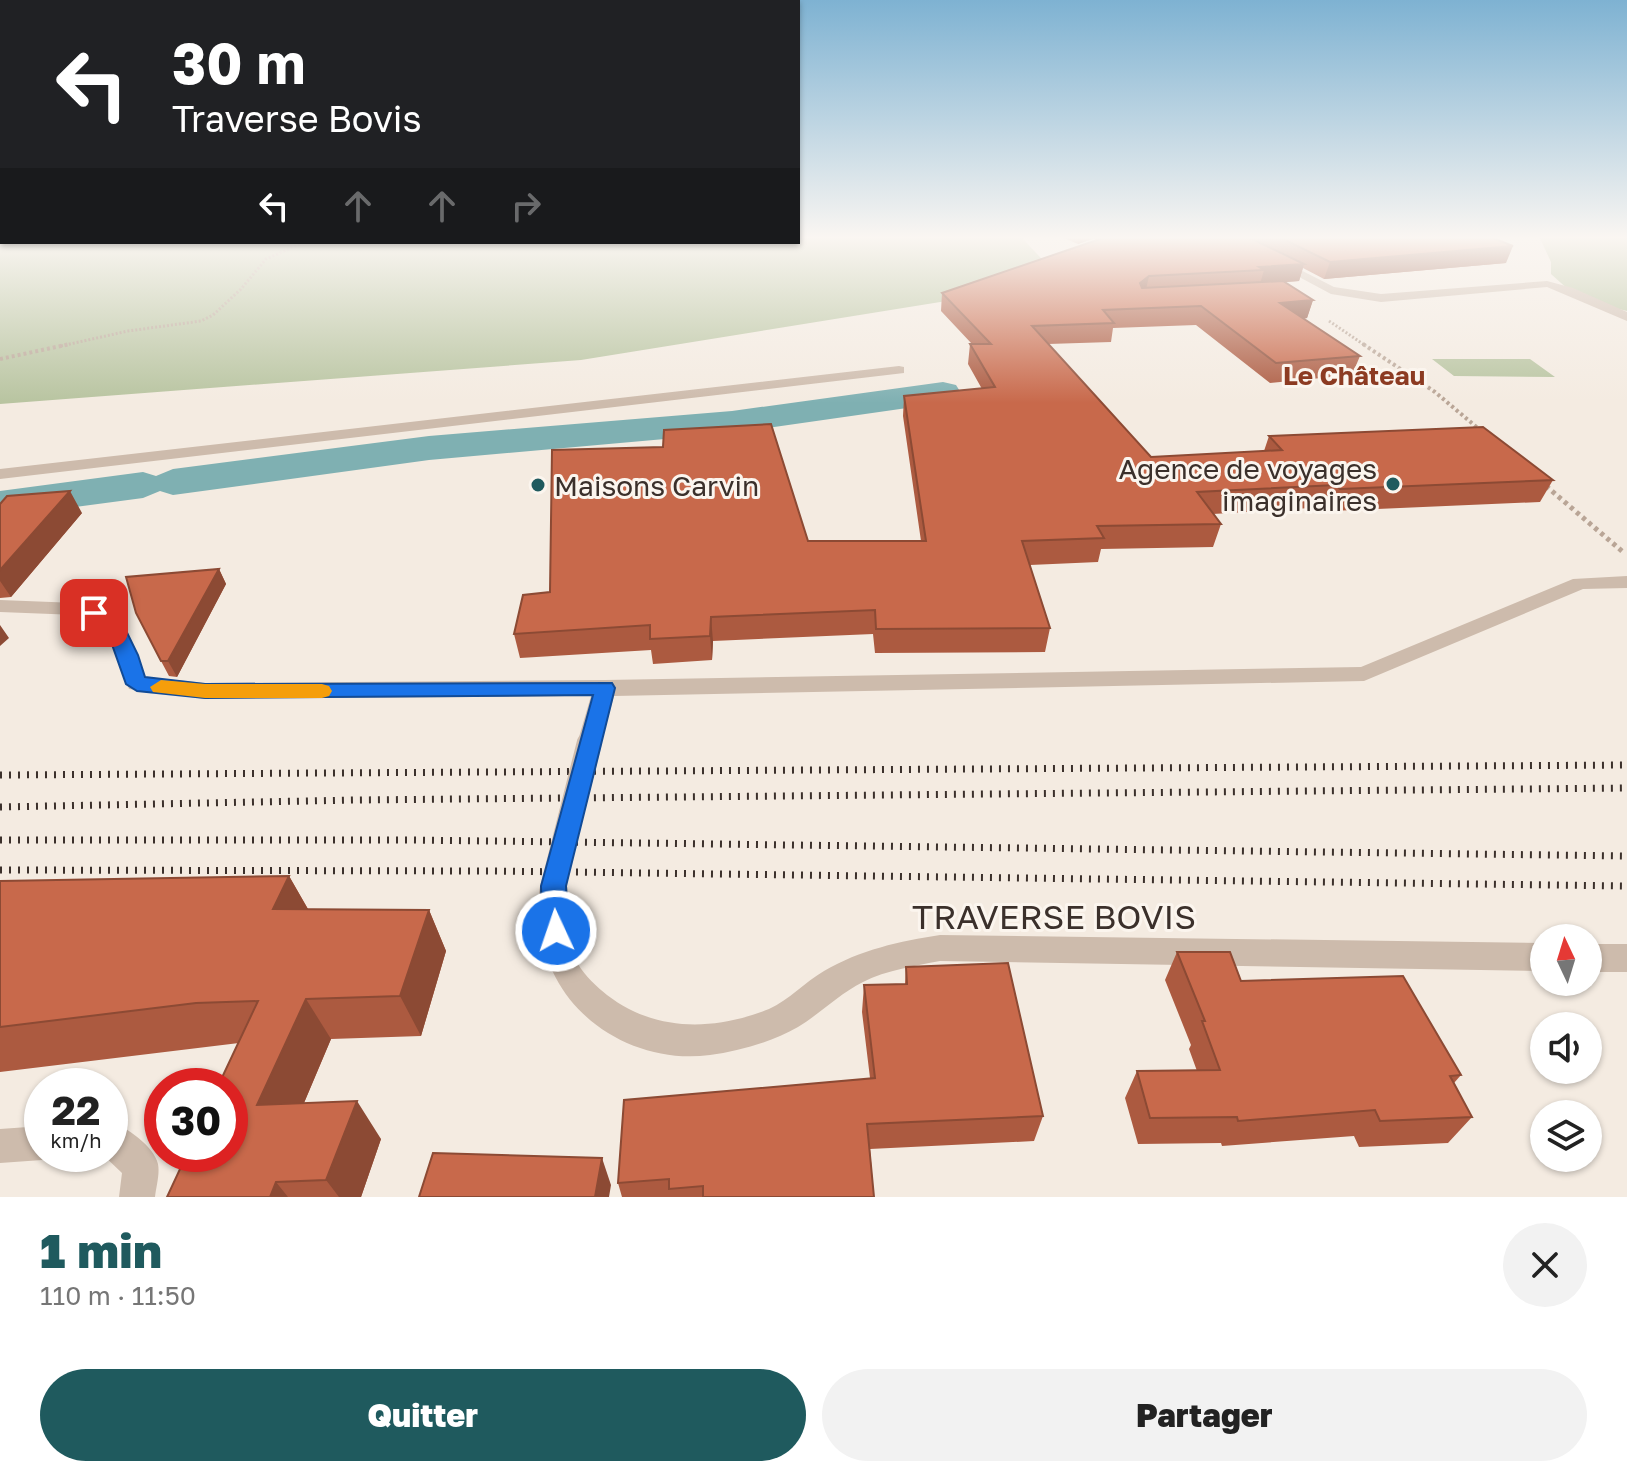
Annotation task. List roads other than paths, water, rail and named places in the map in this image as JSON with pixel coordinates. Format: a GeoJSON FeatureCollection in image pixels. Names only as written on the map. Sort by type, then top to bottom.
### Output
{"type":"FeatureCollection","features":[{"type":"Feature","properties":{"kind":"street"},"geometry":{"type":"LineString","coordinates":[[1343,292],[1381,298],[1443,292]]}},
{"type":"Feature","properties":{"kind":"street"},"geometry":{"type":"LineString","coordinates":[[1572,292],[1599,307],[1627,317]]}},
{"type":"Feature","properties":{"kind":"street"},"geometry":{"type":"LineString","coordinates":[[0,474],[899,370]]}},
{"type":"Feature","properties":{"kind":"street"},"geometry":{"type":"LineString","coordinates":[[0,606],[77,609],[111,618],[137,684],[205,691],[605,688],[1364,674],[1580,583],[1627,582]]}},
{"type":"Feature","properties":{"kind":"street","name":"TRAVERSE BOVIS"},"geometry":{"type":"LineString","coordinates":[[605,688],[553,886],[556,931],[564,968],[582,992],[606,1015],[639,1035],[680,1042],[734,1036],[784,1018],[856,968],[896,954],[940,948],[1530,957]]}},
{"type":"Feature","properties":{"kind":"street"},"geometry":{"type":"LineString","coordinates":[[1602,958],[1627,958]]}},
{"type":"Feature","properties":{"kind":"street"},"geometry":{"type":"LineString","coordinates":[[0,1146],[24,1144]]}},
{"type":"Feature","properties":{"kind":"street"},"geometry":{"type":"LineString","coordinates":[[128,1154],[141,1166],[137,1197]]}},
{"type":"Feature","properties":{"kind":"waterway"},"geometry":{"type":"LineString","coordinates":[[173,482],[429,448],[732,422],[943,393]]}},
{"type":"Feature","properties":{"kind":"waterway"},"geometry":{"type":"LineString","coordinates":[[0,504],[143,485]]}},
{"type":"Feature","properties":{"kind":"railway"},"geometry":{"type":"LineString","coordinates":[[0,775],[1627,765]]}},
{"type":"Feature","properties":{"kind":"railway"},"geometry":{"type":"LineString","coordinates":[[0,807],[357,800],[1627,788]]}},
{"type":"Feature","properties":{"kind":"railway"},"geometry":{"type":"LineString","coordinates":[[0,840],[412,840],[1627,856]]}},
{"type":"Feature","properties":{"kind":"railway"},"geometry":{"type":"LineString","coordinates":[[0,870],[493,871],[1627,886]]}},
{"type":"Feature","properties":{"kind":"place","name":"Agence de voyages imaginaires"},"geometry":{"type":"Point","coordinates":[1393,484]}},
{"type":"Feature","properties":{"kind":"place","name":"Maisons Carvin"},"geometry":{"type":"Point","coordinates":[538,485]}},
{"type":"Feature","properties":{"kind":"district","name":"Le Château"},"geometry":{"type":"Point","coordinates":[1354,375]}}]}
